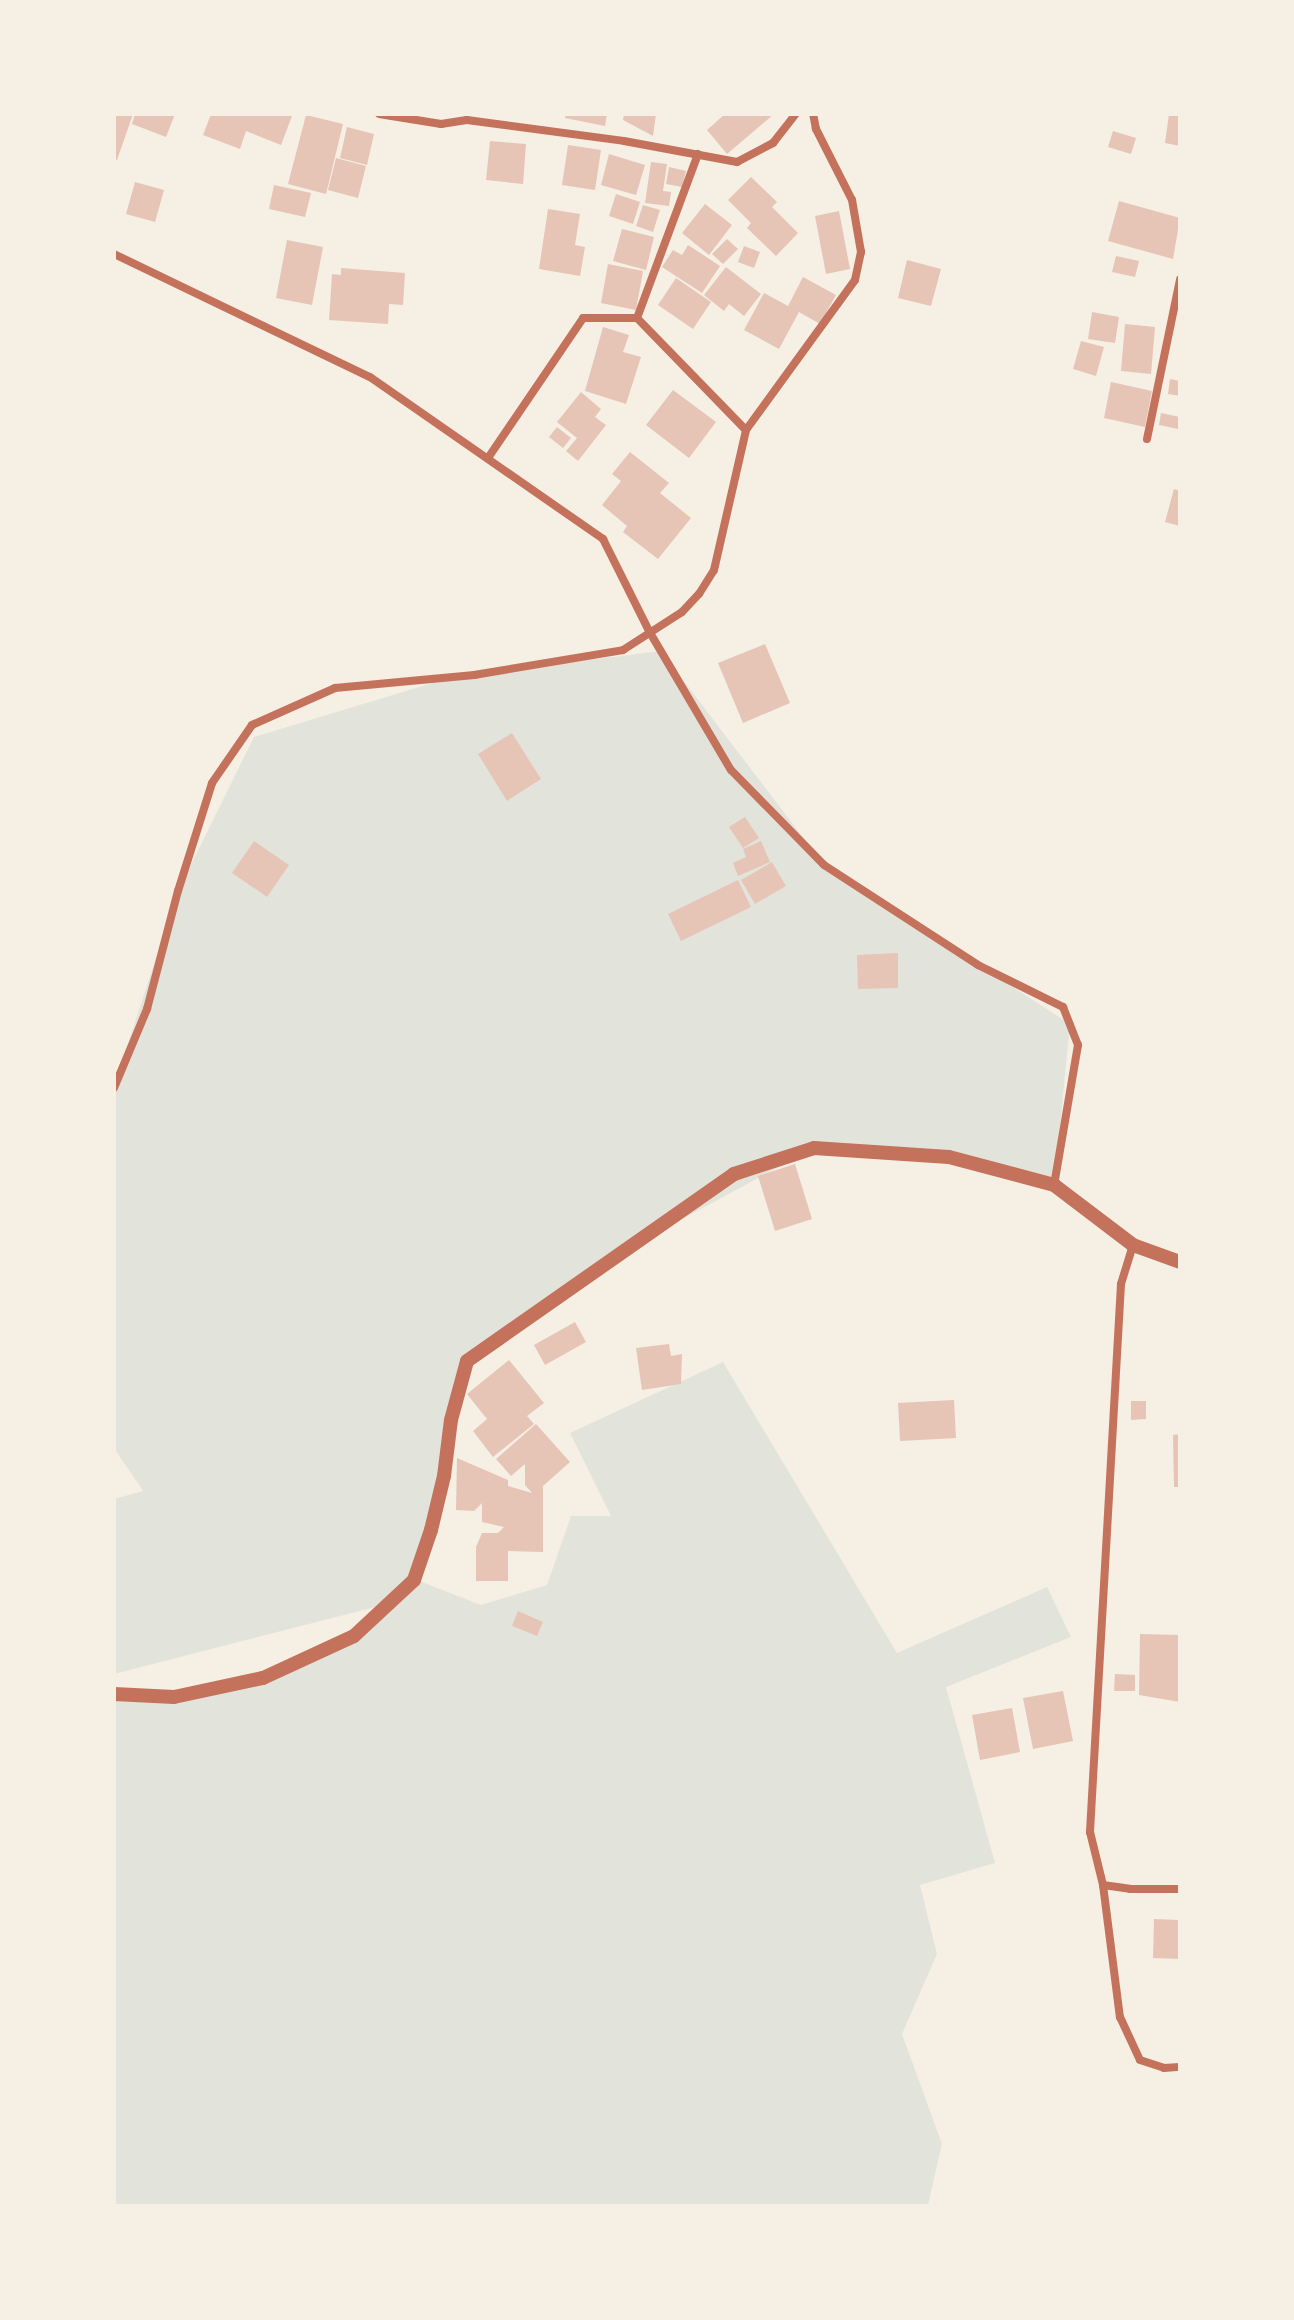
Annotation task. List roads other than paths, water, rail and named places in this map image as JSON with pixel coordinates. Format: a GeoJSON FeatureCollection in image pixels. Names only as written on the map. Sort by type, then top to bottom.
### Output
{"type":"FeatureCollection","features":[{"type":"Feature","properties":{"kind":"street"},"geometry":{"type":"LineString","coordinates":[[379,114],[441,124],[467,120],[737,162],[773,143],[796,114]]}},
{"type":"Feature","properties":{"kind":"street"},"geometry":{"type":"LineString","coordinates":[[114,1088],[147,1009],[178,891],[212,783],[252,725],[335,688],[474,675],[623,650],[682,612],[699,594],[714,570],[746,430],[855,280],[861,252],[852,200],[816,129],[813,114]]}},
{"type":"Feature","properties":{"kind":"street"},"geometry":{"type":"LineString","coordinates":[[637,318],[698,154]]}},
{"type":"Feature","properties":{"kind":"street"},"geometry":{"type":"LineString","coordinates":[[114,254],[370,377],[603,539],[649,631],[731,770],[824,865],[978,965],[1063,1007],[1078,1045],[1054,1185]]}},
{"type":"Feature","properties":{"kind":"street"},"geometry":{"type":"LineString","coordinates":[[1147,439],[1180,279]]}},
{"type":"Feature","properties":{"kind":"street"},"geometry":{"type":"LineString","coordinates":[[488,458],[583,318],[637,318],[746,430]]}},
{"type":"Feature","properties":{"kind":"street"},"geometry":{"type":"LineString","coordinates":[[114,1694],[174,1697],[263,1678],[354,1636],[414,1580],[431,1530],[444,1476],[451,1420],[467,1361],[734,1174],[814,1148],[949,1157],[1054,1185],[1133,1245],[1180,1262]]}},
{"type":"Feature","properties":{"kind":"street"},"geometry":{"type":"LineString","coordinates":[[1133,1245],[1121,1284],[1090,1832],[1103,1885],[1120,2017],[1140,2060],[1164,2068],[1180,2067]]}},
{"type":"Feature","properties":{"kind":"street"},"geometry":{"type":"LineString","coordinates":[[1103,1885],[1130,1889],[1180,1889]]}}]}
